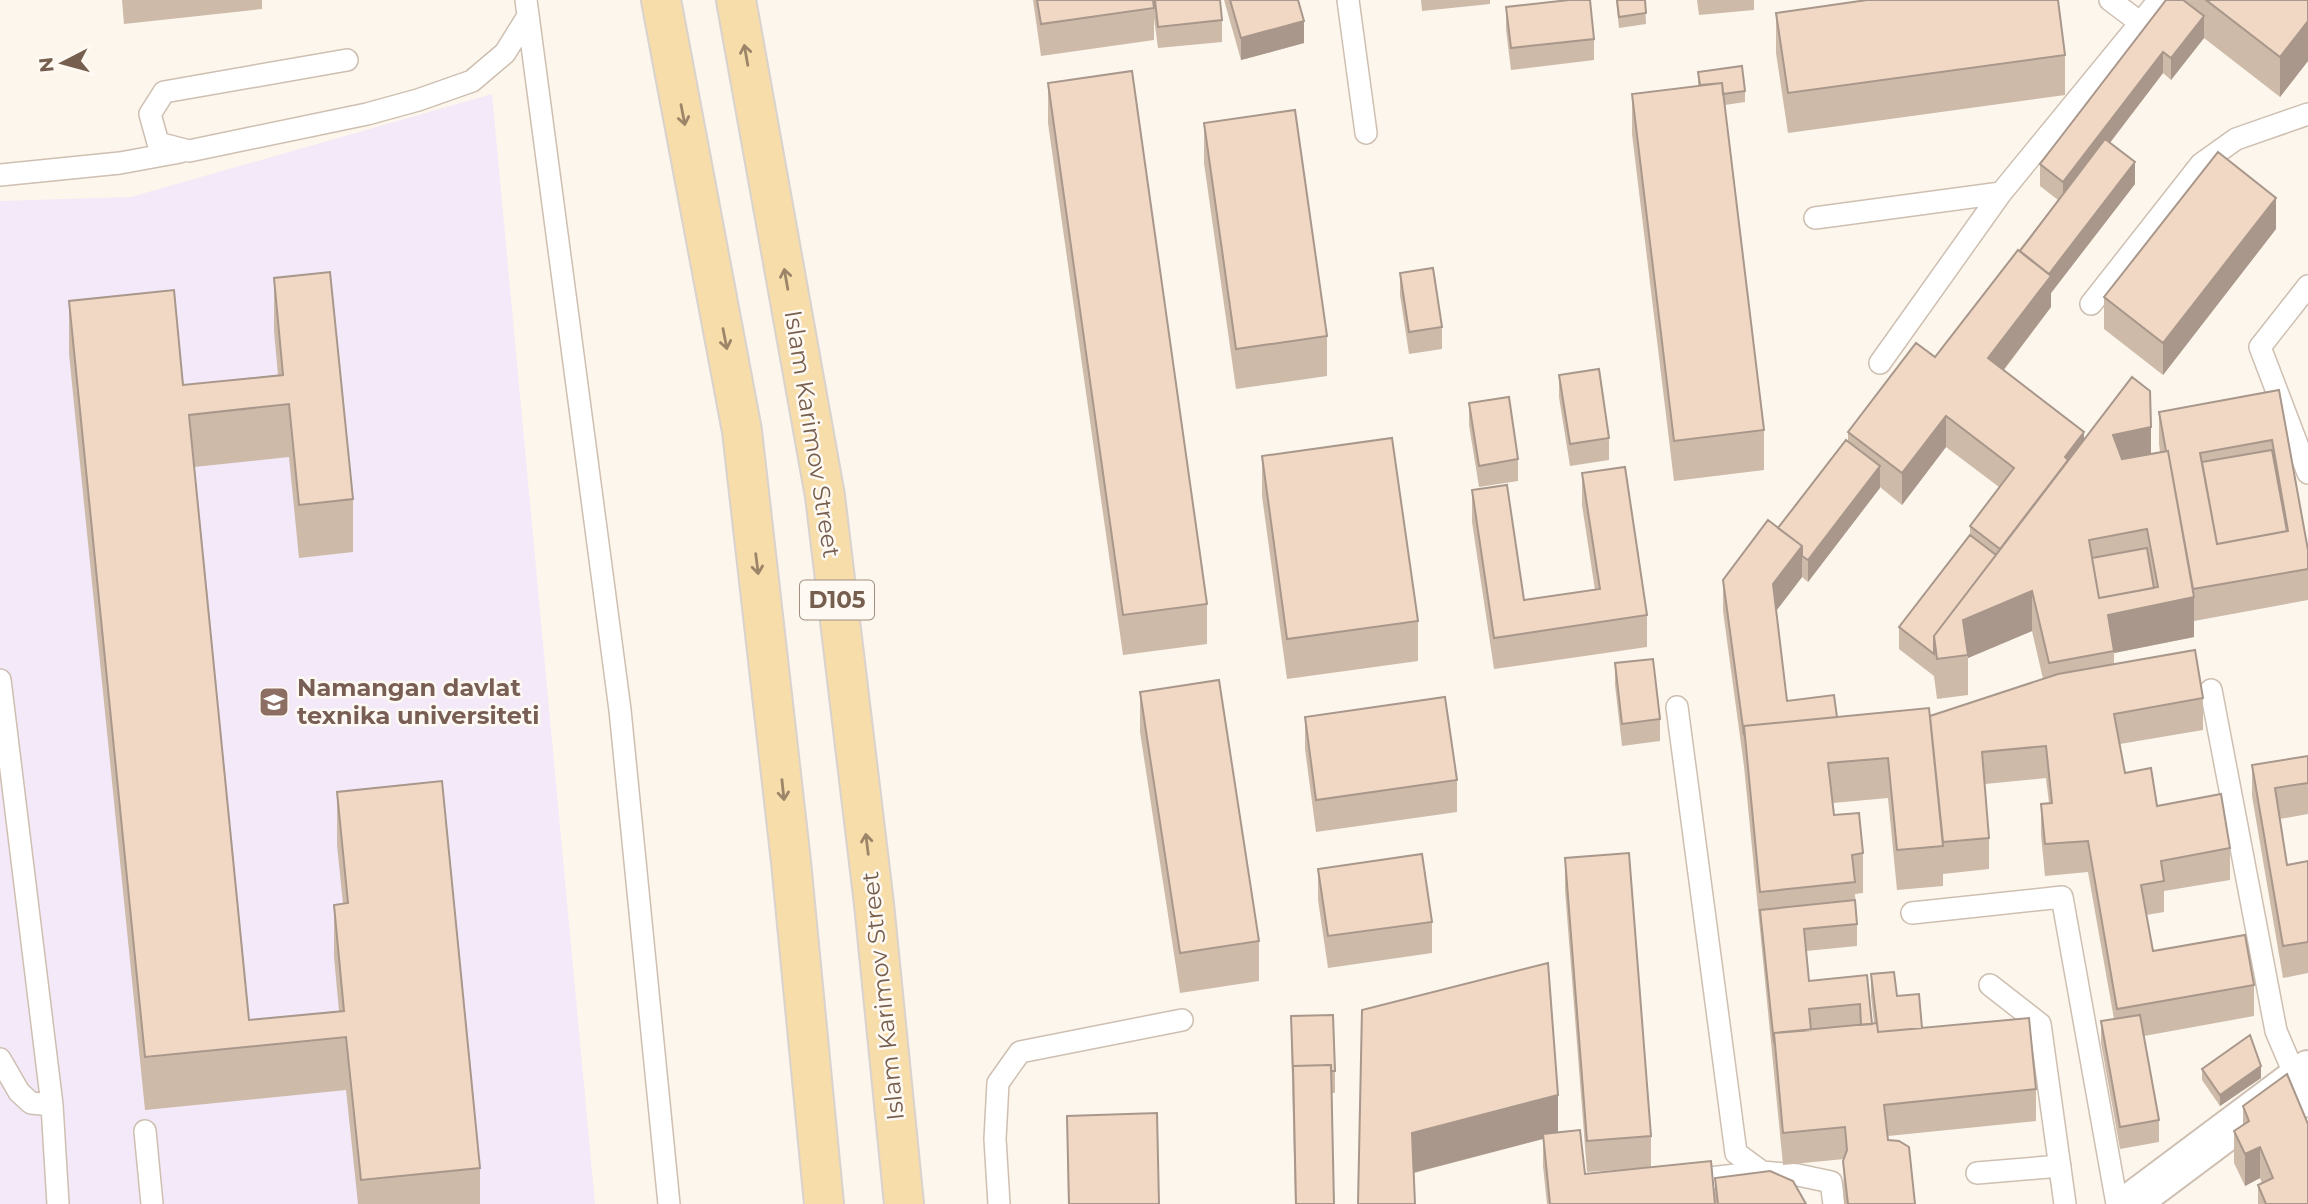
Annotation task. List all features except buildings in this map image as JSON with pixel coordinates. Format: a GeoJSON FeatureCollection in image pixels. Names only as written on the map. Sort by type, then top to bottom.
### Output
{"type":"FeatureCollection","features":[{"type":"Feature","properties":{"kind":"main road","name":"D105"},"geometry":{"type":"LineString","coordinates":[[661,0],[742,431],[791,862],[824,1204]]}},
{"type":"Feature","properties":{"kind":"main road","name":"Islam Karimov Street"},"geometry":{"type":"LineString","coordinates":[[736,0],[825,496],[874,904],[904,1204]]}},
{"type":"Feature","properties":{"kind":"street"},"geometry":{"type":"LineString","coordinates":[[2145,1198],[2304,1085]]}},
{"type":"Feature","properties":{"kind":"lane"},"geometry":{"type":"LineString","coordinates":[[1348,0],[1366,133]]}},
{"type":"Feature","properties":{"kind":"lane"},"geometry":{"type":"LineString","coordinates":[[2110,0],[2141,24]]}},
{"type":"Feature","properties":{"kind":"lane"},"geometry":{"type":"LineString","coordinates":[[1880,363],[2001,193],[2159,0]]}},
{"type":"Feature","properties":{"kind":"lane"},"geometry":{"type":"LineString","coordinates":[[0,174],[120,163],[368,114],[472,80],[505,53],[527,8]]}},
{"type":"Feature","properties":{"kind":"lane"},"geometry":{"type":"LineString","coordinates":[[527,8],[620,710],[669,1204]]}},
{"type":"Feature","properties":{"kind":"lane"},"geometry":{"type":"LineString","coordinates":[[189,151],[158,143],[150,114],[164,92],[347,60]]}},
{"type":"Feature","properties":{"kind":"lane"},"geometry":{"type":"LineString","coordinates":[[2091,304],[2201,164],[2236,139],[2308,114]]}},
{"type":"Feature","properties":{"kind":"lane"},"geometry":{"type":"LineString","coordinates":[[1815,218],[2001,193]]}},
{"type":"Feature","properties":{"kind":"lane"},"geometry":{"type":"LineString","coordinates":[[2308,286],[2260,347],[2308,473]]}},
{"type":"Feature","properties":{"kind":"lane"},"geometry":{"type":"LineString","coordinates":[[0,682],[52,1105],[58,1204]]}},
{"type":"Feature","properties":{"kind":"lane"},"geometry":{"type":"LineString","coordinates":[[2211,690],[2276,1031],[2304,1085]]}},
{"type":"Feature","properties":{"kind":"lane"},"geometry":{"type":"LineString","coordinates":[[1677,707],[1736,1153],[1762,1172]]}},
{"type":"Feature","properties":{"kind":"lane"},"geometry":{"type":"LineString","coordinates":[[1912,913],[2062,897],[2117,1204]]}},
{"type":"Feature","properties":{"kind":"lane"},"geometry":{"type":"LineString","coordinates":[[1990,985],[2040,1024],[2066,1204]]}},
{"type":"Feature","properties":{"kind":"lane"},"geometry":{"type":"LineString","coordinates":[[999,1204],[995,1139],[998,1083],[1020,1052],[1182,1020]]}},
{"type":"Feature","properties":{"kind":"lane"},"geometry":{"type":"LineString","coordinates":[[0,1059],[19,1092],[31,1104],[52,1105]]}},
{"type":"Feature","properties":{"kind":"lane"},"geometry":{"type":"LineString","coordinates":[[145,1131],[152,1204]]}},
{"type":"Feature","properties":{"kind":"lane"},"geometry":{"type":"LineString","coordinates":[[1977,1173],[2060,1166]]}},
{"type":"Feature","properties":{"kind":"lane"},"geometry":{"type":"LineString","coordinates":[[1658,1184],[1762,1172],[1798,1175],[1831,1182],[1834,1204]]}},
{"type":"Feature","properties":{"kind":"shaded area","name":"Namangan davlat texnika universiteti"},"geometry":{"type":"Polygon","coordinates":[[[492,94],[595,1204],[0,1204],[0,201],[131,197],[492,94]]]}},
{"type":"Feature","properties":{"kind":"place","name":"Namangan davlat texnika universiteti"},"geometry":{"type":"Point","coordinates":[274,702]}}]}
